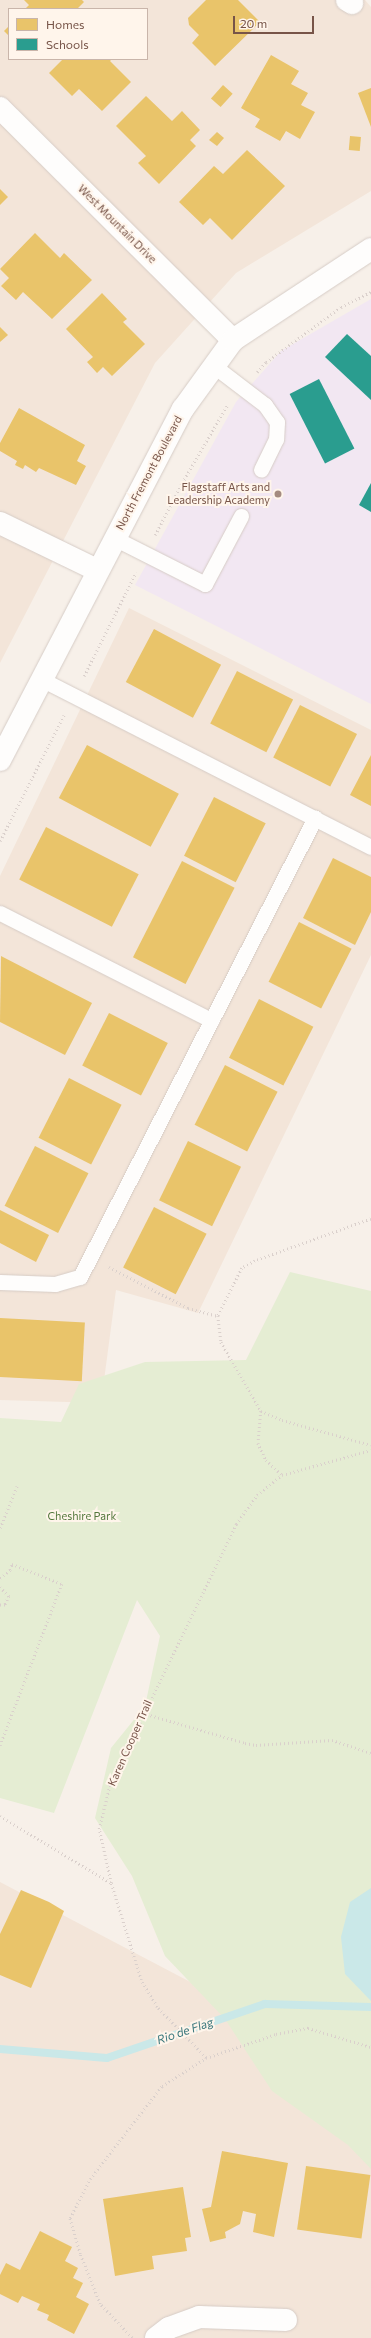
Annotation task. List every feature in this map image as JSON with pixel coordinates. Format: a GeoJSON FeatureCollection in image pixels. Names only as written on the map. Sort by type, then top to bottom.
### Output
{"type":"FeatureCollection","features":[{"type":"Feature","properties":{"kind":"street","name":"West Mountain Drive"},"geometry":{"type":"LineString","coordinates":[[0,108],[234,340]]}},
{"type":"Feature","properties":{"kind":"street","name":"North Fremont Boulevard"},"geometry":{"type":"LineString","coordinates":[[0,760],[97,570],[183,409],[214,366],[234,340],[371,249]]}},
{"type":"Feature","properties":{"kind":"street"},"geometry":{"type":"LineString","coordinates":[[0,523],[97,570]]}},
{"type":"Feature","properties":{"kind":"street"},"geometry":{"type":"LineString","coordinates":[[156,2338],[169,2328],[199,2318],[286,2320]]}},
{"type":"Feature","properties":{"kind":"lane"},"geometry":{"type":"LineString","coordinates":[[214,366],[265,405],[277,422],[276,440],[262,470]]}},
{"type":"Feature","properties":{"kind":"lane"},"geometry":{"type":"LineString","coordinates":[[114,538],[205,584],[241,516]]}},
{"type":"Feature","properties":{"kind":"lane"},"geometry":{"type":"LineString","coordinates":[[41,679],[371,846]]}},
{"type":"Feature","properties":{"kind":"lane"},"geometry":{"type":"LineString","coordinates":[[0,1282],[55,1284],[80,1277],[315,818]]}},
{"type":"Feature","properties":{"kind":"lane"},"geometry":{"type":"LineString","coordinates":[[0,913],[211,1020]]}},
{"type":"Feature","properties":{"kind":"path"},"geometry":{"type":"LineString","coordinates":[[282,1475],[266,1460],[258,1443],[261,1411],[221,1342],[218,1316],[242,1268],[255,1261],[371,1219]]}},
{"type":"Feature","properties":{"kind":"path"},"geometry":{"type":"LineString","coordinates":[[89,1257],[188,1308],[218,1316]]}},
{"type":"Feature","properties":{"kind":"path"},"geometry":{"type":"LineString","coordinates":[[261,1411],[282,1420],[371,1445]]}},
{"type":"Feature","properties":{"kind":"path","name":"Karen Cooper Trail"},"geometry":{"type":"LineString","coordinates":[[206,2058],[157,2007],[141,1980],[111,1883],[99,1829],[110,1784],[143,1713],[236,1524],[257,1495],[282,1475],[371,1450]]}},
{"type":"Feature","properties":{"kind":"path"},"geometry":{"type":"LineString","coordinates":[[0,1528],[17,1486]]}},
{"type":"Feature","properties":{"kind":"path"},"geometry":{"type":"LineString","coordinates":[[0,1578],[10,1570],[12,1564],[62,1584],[0,1746]]}},
{"type":"Feature","properties":{"kind":"path"},"geometry":{"type":"LineString","coordinates":[[0,1587],[9,1596],[5,1605],[0,1605]]}},
{"type":"Feature","properties":{"kind":"path"},"geometry":{"type":"LineString","coordinates":[[143,1713],[244,1743],[256,1745],[332,1740],[371,1753]]}},
{"type":"Feature","properties":{"kind":"path"},"geometry":{"type":"LineString","coordinates":[[0,1816],[111,1883]]}},
{"type":"Feature","properties":{"kind":"path"},"geometry":{"type":"LineString","coordinates":[[132,2338],[100,2304],[80,2254],[70,2218],[90,2178],[162,2086],[206,2058],[276,2034],[308,2028],[371,2047]]}},
{"type":"Feature","properties":{"kind":"shaded area"},"geometry":{"type":"Polygon","coordinates":[[[0,0],[365,0],[371,7],[371,191],[236,273],[155,363],[0,663],[0,0]]]}},
{"type":"Feature","properties":{"kind":"shaded area","name":"Flagstaff Arts and Leadership Academy"},"geometry":{"type":"Polygon","coordinates":[[[371,299],[371,704],[135,585],[236,402],[281,351],[371,299]]]}},
{"type":"Feature","properties":{"kind":"shaded area"},"geometry":{"type":"Polygon","coordinates":[[[129,608],[371,730],[371,955],[198,1313],[116,1290],[101,1403],[0,1400],[0,876],[129,608]]]}},
{"type":"Feature","properties":{"kind":"shaded area"},"geometry":{"type":"Polygon","coordinates":[[[0,1882],[217,1996],[371,2107],[371,2338],[0,2338],[0,1882]]]}},
{"type":"Feature","properties":{"kind":"green space","name":"Cheshire Park"},"geometry":{"type":"Polygon","coordinates":[[[290,1272],[371,1291],[371,2169],[348,2145],[272,2091],[225,2019],[165,1956],[132,1876],[95,1818],[111,1748],[145,1706],[160,1636],[137,1600],[54,1813],[0,1798],[0,1418],[61,1422],[79,1384],[145,1362],[246,1360],[290,1272]]]}},
{"type":"Feature","properties":{"kind":"water"},"geometry":{"type":"Polygon","coordinates":[[[371,1888],[371,2001],[345,1974],[341,1937],[350,1902],[371,1888]]]}},
{"type":"Feature","properties":{"kind":"building: Homes"},"geometry":{"type":"Polygon","coordinates":[[[24,0],[82,0],[84,2],[78,8],[26,8],[29,5],[24,0]]]}},
{"type":"Feature","properties":{"kind":"building: Homes"},"geometry":{"type":"Polygon","coordinates":[[[206,0],[238,0],[260,22],[215,66],[192,43],[199,35],[189,25],[188,18],[206,0]]]}},
{"type":"Feature","properties":{"kind":"building: Homes"},"geometry":{"type":"Polygon","coordinates":[[[8,27],[8,35],[4,31],[8,27]]]}},
{"type":"Feature","properties":{"kind":"building: Homes"},"geometry":{"type":"Polygon","coordinates":[[[271,55],[299,71],[291,84],[308,93],[301,105],[315,112],[300,139],[286,131],[280,141],[255,127],[260,119],[241,108],[271,55]]]}},
{"type":"Feature","properties":{"kind":"building: Homes"},"geometry":{"type":"Polygon","coordinates":[[[62,60],[111,60],[110,61],[131,82],[102,111],[79,89],[72,96],[49,73],[62,60]]]}},
{"type":"Feature","properties":{"kind":"building: Homes"},"geometry":{"type":"Polygon","coordinates":[[[223,85],[233,94],[221,107],[211,98],[223,85]]]}},
{"type":"Feature","properties":{"kind":"building: Homes"},"geometry":{"type":"Polygon","coordinates":[[[371,88],[371,127],[358,93],[371,88]]]}},
{"type":"Feature","properties":{"kind":"building: Homes"},"geometry":{"type":"Polygon","coordinates":[[[146,96],[172,121],[182,111],[200,130],[190,140],[196,146],[159,184],[138,163],[146,156],[116,126],[146,96]]]}},
{"type":"Feature","properties":{"kind":"building: Homes"},"geometry":{"type":"Polygon","coordinates":[[[217,132],[224,138],[217,146],[209,140],[217,132]]]}},
{"type":"Feature","properties":{"kind":"building: Homes"},"geometry":{"type":"Polygon","coordinates":[[[350,136],[361,137],[360,151],[349,150],[350,136]]]}},
{"type":"Feature","properties":{"kind":"building: Homes"},"geometry":{"type":"Polygon","coordinates":[[[247,150],[285,186],[232,240],[210,218],[203,225],[179,202],[214,166],[223,174],[247,150]]]}},
{"type":"Feature","properties":{"kind":"building: Homes"},"geometry":{"type":"Polygon","coordinates":[[[0,189],[8,197],[0,205],[0,189]]]}},
{"type":"Feature","properties":{"kind":"building: Homes"},"geometry":{"type":"Polygon","coordinates":[[[35,233],[60,258],[64,253],[92,280],[52,319],[23,292],[16,300],[1,286],[9,278],[0,269],[35,233]]]}},
{"type":"Feature","properties":{"kind":"building: Homes"},"geometry":{"type":"Polygon","coordinates":[[[102,293],[127,319],[123,322],[145,344],[112,376],[103,367],[97,373],[87,362],[93,357],[66,329],[102,293]]]}},
{"type":"Feature","properties":{"kind":"building: Homes"},"geometry":{"type":"Polygon","coordinates":[[[0,327],[8,335],[0,342],[0,327]]]}},
{"type":"Feature","properties":{"kind":"building: Homes"},"geometry":{"type":"Polygon","coordinates":[[[19,408],[85,445],[77,461],[86,466],[76,485],[39,468],[36,472],[25,465],[23,469],[15,465],[17,461],[0,451],[0,443],[19,408]]]}},
{"type":"Feature","properties":{"kind":"building: Homes"},"geometry":{"type":"Polygon","coordinates":[[[154,629],[221,665],[193,718],[126,682],[154,629]]]}},
{"type":"Feature","properties":{"kind":"building: Homes"},"geometry":{"type":"Polygon","coordinates":[[[237,671],[293,700],[266,752],[210,724],[237,671]]]}},
{"type":"Feature","properties":{"kind":"building: Homes"},"geometry":{"type":"Polygon","coordinates":[[[300,705],[357,734],[330,787],[273,758],[300,705]]]}},
{"type":"Feature","properties":{"kind":"building: Homes"},"geometry":{"type":"Polygon","coordinates":[[[87,745],[179,794],[151,847],[59,798],[87,745]]]}},
{"type":"Feature","properties":{"kind":"building: Homes"},"geometry":{"type":"Polygon","coordinates":[[[371,755],[371,806],[350,795],[371,755]]]}},
{"type":"Feature","properties":{"kind":"building: Homes"},"geometry":{"type":"Polygon","coordinates":[[[214,797],[266,823],[236,882],[184,856],[214,797]]]}},
{"type":"Feature","properties":{"kind":"building: Homes"},"geometry":{"type":"Polygon","coordinates":[[[46,827],[139,874],[112,927],[19,880],[46,827]]]}},
{"type":"Feature","properties":{"kind":"building: Homes"},"geometry":{"type":"Polygon","coordinates":[[[333,858],[371,877],[371,912],[355,945],[303,918],[333,858]]]}},
{"type":"Feature","properties":{"kind":"building: Homes"},"geometry":{"type":"Polygon","coordinates":[[[182,861],[235,888],[186,984],[133,957],[182,861]]]}},
{"type":"Feature","properties":{"kind":"building: Homes"},"geometry":{"type":"Polygon","coordinates":[[[299,922],[352,949],[321,1008],[269,982],[299,922]]]}},
{"type":"Feature","properties":{"kind":"building: Homes"},"geometry":{"type":"Polygon","coordinates":[[[1,956],[92,1003],[65,1055],[0,1022],[1,956]]]}},
{"type":"Feature","properties":{"kind":"building: Homes"},"geometry":{"type":"Polygon","coordinates":[[[259,999],[313,1027],[283,1085],[229,1058],[259,999]]]}},
{"type":"Feature","properties":{"kind":"building: Homes"},"geometry":{"type":"Polygon","coordinates":[[[109,1013],[168,1043],[141,1096],[82,1066],[109,1013]]]}},
{"type":"Feature","properties":{"kind":"building: Homes"},"geometry":{"type":"Polygon","coordinates":[[[225,1065],[278,1092],[247,1151],[195,1125],[225,1065]]]}},
{"type":"Feature","properties":{"kind":"building: Homes"},"geometry":{"type":"Polygon","coordinates":[[[69,1078],[122,1105],[91,1164],[39,1138],[69,1078]]]}},
{"type":"Feature","properties":{"kind":"building: Homes"},"geometry":{"type":"Polygon","coordinates":[[[188,1141],[241,1167],[212,1226],[159,1200],[188,1141]]]}},
{"type":"Feature","properties":{"kind":"building: Homes"},"geometry":{"type":"Polygon","coordinates":[[[35,1146],[88,1173],[58,1233],[5,1206],[35,1146]]]}},
{"type":"Feature","properties":{"kind":"building: Homes"},"geometry":{"type":"Polygon","coordinates":[[[154,1207],[207,1234],[176,1294],[123,1268],[154,1207]]]}},
{"type":"Feature","properties":{"kind":"building: Homes"},"geometry":{"type":"Polygon","coordinates":[[[0,1210],[49,1235],[36,1262],[0,1243],[0,1210]]]}},
{"type":"Feature","properties":{"kind":"building: Homes"},"geometry":{"type":"Polygon","coordinates":[[[0,1318],[85,1322],[82,1381],[0,1377],[0,1318]]]}},
{"type":"Feature","properties":{"kind":"building: Homes"},"geometry":{"type":"Polygon","coordinates":[[[21,1890],[49,1902],[64,1911],[31,1988],[0,1975],[0,1934],[21,1890]]]}},
{"type":"Feature","properties":{"kind":"building: Homes"},"geometry":{"type":"Polygon","coordinates":[[[222,2151],[288,2163],[274,2237],[253,2232],[256,2214],[243,2211],[240,2224],[225,2232],[226,2238],[210,2242],[202,2209],[211,2207],[222,2151]]]}},
{"type":"Feature","properties":{"kind":"building: Homes"},"geometry":{"type":"Polygon","coordinates":[[[306,2166],[370,2175],[361,2238],[297,2229],[306,2166]]]}},
{"type":"Feature","properties":{"kind":"building: Homes"},"geometry":{"type":"Polygon","coordinates":[[[183,2187],[191,2237],[185,2238],[187,2251],[152,2256],[154,2269],[115,2276],[103,2199],[183,2187]]]}},
{"type":"Feature","properties":{"kind":"building: Homes"},"geometry":{"type":"Polygon","coordinates":[[[40,2231],[72,2247],[65,2261],[78,2268],[73,2278],[83,2283],[76,2297],[89,2304],[74,2334],[47,2320],[49,2315],[37,2310],[40,2304],[22,2296],[18,2303],[0,2294],[0,2275],[6,2263],[20,2270],[40,2231]]]}},
{"type":"Feature","properties":{"kind":"building: Schools"},"geometry":{"type":"Polygon","coordinates":[[[347,334],[371,356],[371,400],[325,357],[347,334]]]}},
{"type":"Feature","properties":{"kind":"building: Schools"},"geometry":{"type":"Polygon","coordinates":[[[319,379],[354,448],[325,463],[290,394],[319,379]]]}},
{"type":"Feature","properties":{"kind":"building: Schools"},"geometry":{"type":"Polygon","coordinates":[[[371,483],[371,512],[359,505],[371,483]]]}},
{"type":"Feature","properties":{"kind":"waterway","name":"Rio de Flag"},"geometry":{"type":"LineString","coordinates":[[0,2049],[107,2058],[265,2004],[371,2007]]}},
{"type":"Feature","properties":{"kind":"place","name":"Flagstaff Arts and Leadership Academy"},"geometry":{"type":"Point","coordinates":[278,494]}}]}
